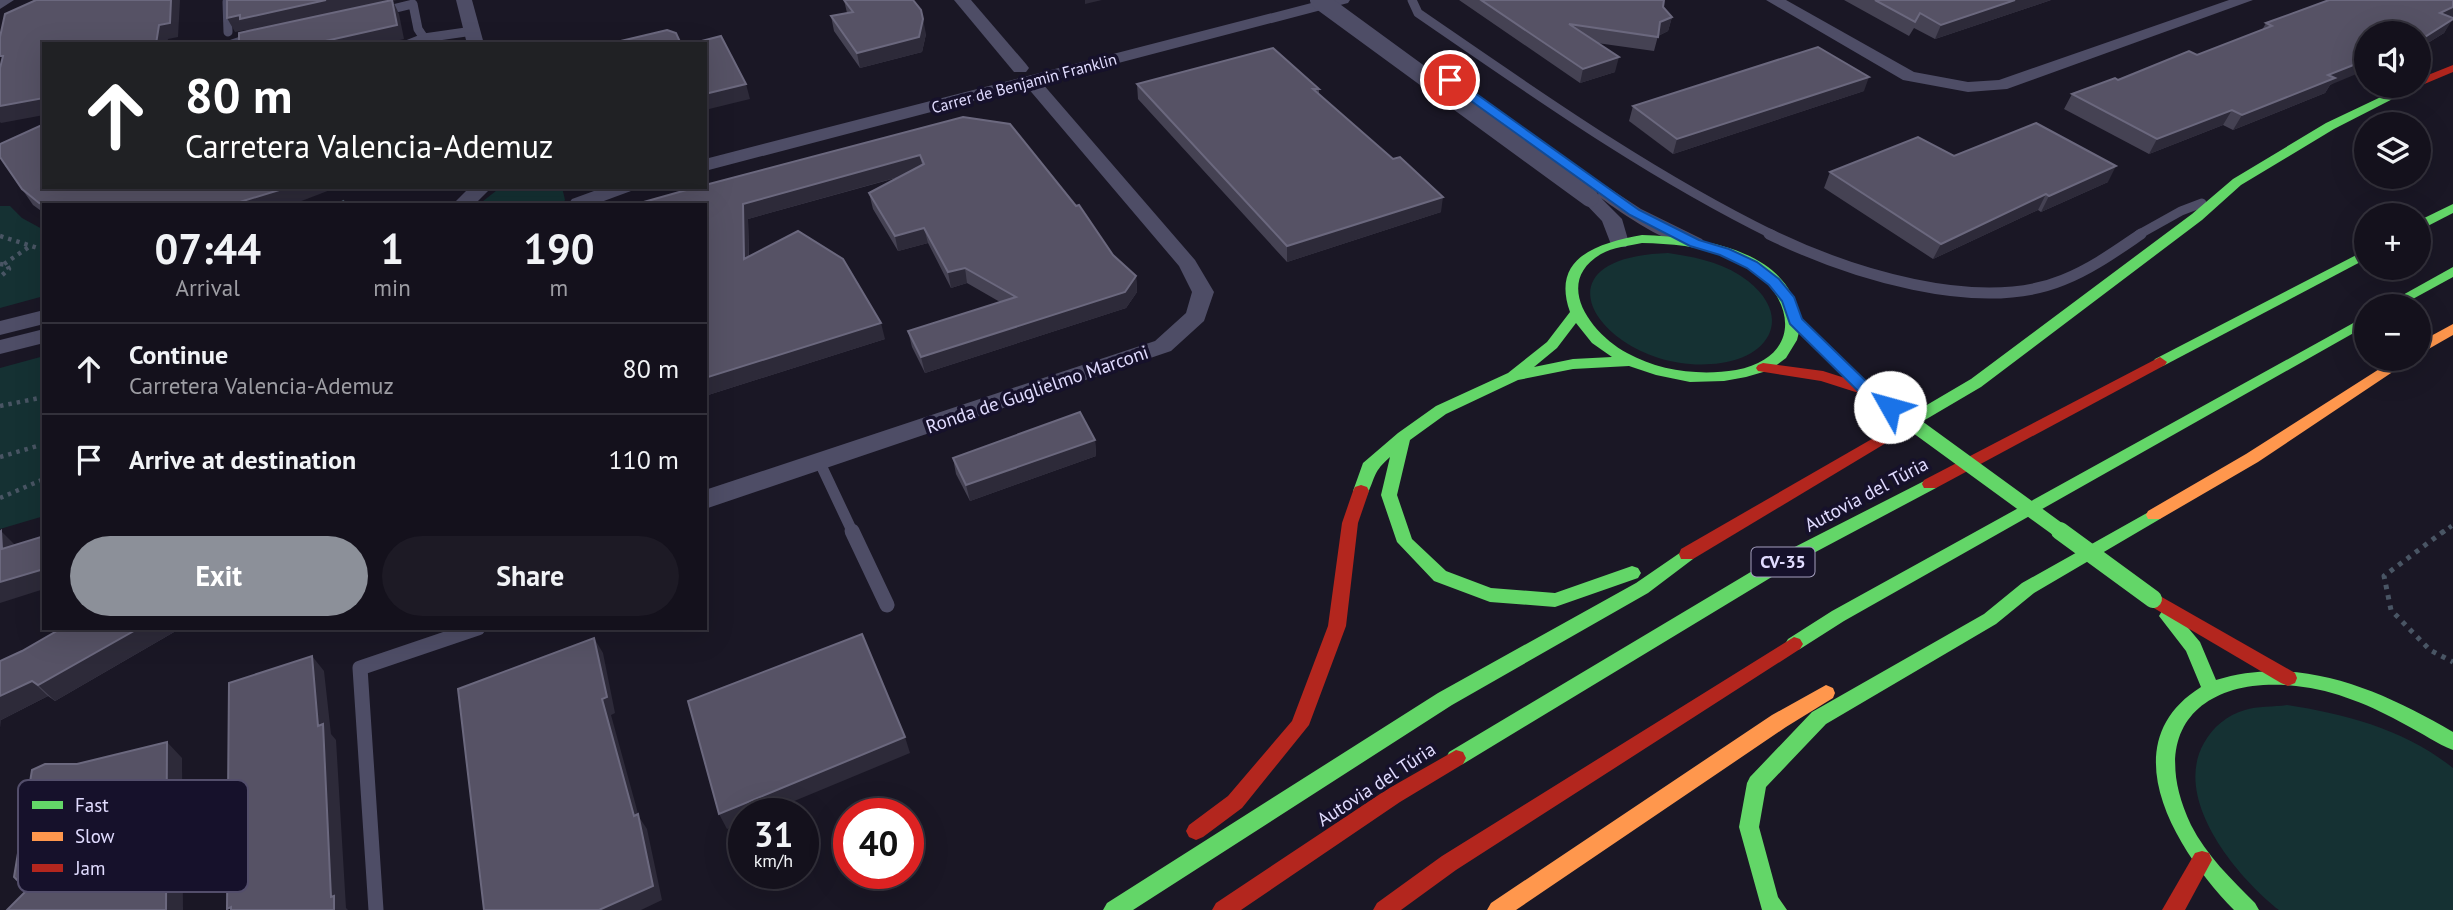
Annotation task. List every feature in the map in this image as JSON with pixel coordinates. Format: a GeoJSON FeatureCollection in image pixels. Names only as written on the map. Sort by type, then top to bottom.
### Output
{"type":"FeatureCollection","features":[{"type":"Feature","properties":{"kind":"main road"},"geometry":{"type":"LineString","coordinates":[[2431,77],[2453,68]]}},
{"type":"Feature","properties":{"kind":"main road"},"geometry":{"type":"LineString","coordinates":[[1114,910],[1445,699],[1642,588],[1692,551],[1976,383],[2197,218],[2210,201],[2288,152],[2389,98]]}},
{"type":"Feature","properties":{"kind":"main road"},"geometry":{"type":"LineString","coordinates":[[2431,220],[2453,208]]}},
{"type":"Feature","properties":{"kind":"main road"},"geometry":{"type":"LineString","coordinates":[[1796,321],[1793,339],[1782,355],[1763,368],[1734,376],[1699,378],[1664,373],[1630,361],[1606,348],[1587,332],[1575,315],[1568,292],[1575,271],[1592,254],[1619,243],[1668,239],[1695,243],[1725,252],[1752,265],[1774,282],[1789,300],[1796,321],[1868,391],[2153,599],[2288,678]]}},
{"type":"Feature","properties":{"kind":"main road","name":"Autovia del Túria"},"geometry":{"type":"LineString","coordinates":[[1223,910],[1392,796],[1787,559],[2354,260]]}},
{"type":"Feature","properties":{"kind":"main road"},"geometry":{"type":"LineString","coordinates":[[2412,294],[2453,271]]}},
{"type":"Feature","properties":{"kind":"main road"},"geometry":{"type":"LineString","coordinates":[[1514,376],[1552,345],[1575,315]]}},
{"type":"Feature","properties":{"kind":"main road"},"geometry":{"type":"LineString","coordinates":[[1384,910],[1449,863],[1838,616],[2354,327]]}},
{"type":"Feature","properties":{"kind":"main road"},"geometry":{"type":"LineString","coordinates":[[2431,342],[2453,329]]}},
{"type":"Feature","properties":{"kind":"main road"},"geometry":{"type":"LineString","coordinates":[[1180,843],[1235,803],[1300,725],[1337,626],[1350,523],[1369,467],[1403,437],[1441,410],[1514,376],[1573,364],[1630,361]]}},
{"type":"Feature","properties":{"kind":"main road"},"geometry":{"type":"LineString","coordinates":[[1763,368],[1823,376],[1868,391]]}},
{"type":"Feature","properties":{"kind":"main road"},"geometry":{"type":"LineString","coordinates":[[1776,910],[1769,902],[1749,827],[1757,783],[1819,718],[1990,619],[2028,588],[2252,458],[2386,371]]}},
{"type":"Feature","properties":{"kind":"main road"},"geometry":{"type":"LineString","coordinates":[[1403,437],[1389,495],[1405,542],[1440,576],[1490,595],[1555,600],[1692,551]]}},
{"type":"Feature","properties":{"kind":"main road"},"geometry":{"type":"LineString","coordinates":[[1985,603],[2028,588]]}},
{"type":"Feature","properties":{"kind":"main road"},"geometry":{"type":"LineString","coordinates":[[2153,599],[2194,647],[2210,687]]}},
{"type":"Feature","properties":{"kind":"main road"},"geometry":{"type":"LineString","coordinates":[[2248,910],[2203,860],[2170,803],[2162,752],[2176,713],[2210,687],[2246,678],[2288,678],[2353,692],[2423,722],[2453,742]]}},
{"type":"Feature","properties":{"kind":"main road"},"geometry":{"type":"LineString","coordinates":[[1498,910],[1779,720],[1836,687]]}},
{"type":"Feature","properties":{"kind":"main road"},"geometry":{"type":"LineString","coordinates":[[2173,910],[2203,860]]}},
{"type":"Feature","properties":{"kind":"main road"},"geometry":{"type":"LineString","coordinates":[[1098,910],[1124,883]]}},
{"type":"Feature","properties":{"kind":"street"},"geometry":{"type":"LineString","coordinates":[[0,4],[6,0]]}},
{"type":"Feature","properties":{"kind":"street"},"geometry":{"type":"LineString","coordinates":[[464,0],[474,37]]}},
{"type":"Feature","properties":{"kind":"street","name":"Ronda de Guglielmo Marconi"},"geometry":{"type":"LineString","coordinates":[[707,499],[1163,346],[1196,316],[1203,292],[1188,264],[962,0]]}},
{"type":"Feature","properties":{"kind":"street","name":"Carrer de Benjamin Franklin"},"geometry":{"type":"LineString","coordinates":[[707,164],[1286,0]]}},
{"type":"Feature","properties":{"kind":"street"},"geometry":{"type":"LineString","coordinates":[[1319,0],[1598,195],[1695,243]]}},
{"type":"Feature","properties":{"kind":"street"},"geometry":{"type":"LineString","coordinates":[[1341,0],[1598,195],[1612,219],[1619,243]]}},
{"type":"Feature","properties":{"kind":"street","name":"Carrer de Benjamin Franklin"},"geometry":{"type":"LineString","coordinates":[[707,148],[1341,0]]}},
{"type":"Feature","properties":{"kind":"street"},"geometry":{"type":"LineString","coordinates":[[1774,0],[1909,76],[1968,87],[2001,85],[2245,0]]}},
{"type":"Feature","properties":{"kind":"street"},"geometry":{"type":"LineString","coordinates":[[462,203],[480,189]]}},
{"type":"Feature","properties":{"kind":"street"},"geometry":{"type":"LineString","coordinates":[[579,198],[616,189]]}},
{"type":"Feature","properties":{"kind":"street"},"geometry":{"type":"LineString","coordinates":[[0,328],[42,318]]}},
{"type":"Feature","properties":{"kind":"street"},"geometry":{"type":"LineString","coordinates":[[0,347],[42,336]]}},
{"type":"Feature","properties":{"kind":"lane"},"geometry":{"type":"LineString","coordinates":[[228,32],[227,2],[232,0]]}},
{"type":"Feature","properties":{"kind":"lane"},"geometry":{"type":"LineString","coordinates":[[1412,0],[1418,13],[1659,175],[1738,218],[1815,255],[1868,276],[1931,290],[1992,294],[2040,288],[2097,266],[2178,210],[2210,201]]}},
{"type":"Feature","properties":{"kind":"lane"},"geometry":{"type":"LineString","coordinates":[[365,15],[413,4],[418,29],[424,38]]}},
{"type":"Feature","properties":{"kind":"lane"},"geometry":{"type":"LineString","coordinates":[[239,42],[262,35]]}},
{"type":"Feature","properties":{"kind":"lane"},"geometry":{"type":"LineString","coordinates":[[415,42],[424,38],[474,37]]}},
{"type":"Feature","properties":{"kind":"lane"},"geometry":{"type":"LineString","coordinates":[[820,463],[887,606]]}},
{"type":"Feature","properties":{"kind":"lane"},"geometry":{"type":"LineString","coordinates":[[376,910],[360,668],[472,630]]}},
{"type":"Feature","properties":{"kind":"path"},"geometry":{"type":"LineString","coordinates":[[341,203],[345,201]]}},
{"type":"Feature","properties":{"kind":"path"},"geometry":{"type":"LineString","coordinates":[[0,236],[42,250]]}},
{"type":"Feature","properties":{"kind":"path"},"geometry":{"type":"LineString","coordinates":[[0,277],[9,269],[2,264],[29,247]]}},
{"type":"Feature","properties":{"kind":"path"},"geometry":{"type":"LineString","coordinates":[[0,406],[42,397]]}},
{"type":"Feature","properties":{"kind":"path"},"geometry":{"type":"LineString","coordinates":[[0,457],[42,445]]}},
{"type":"Feature","properties":{"kind":"path"},"geometry":{"type":"LineString","coordinates":[[0,498],[42,480]]}},
{"type":"Feature","properties":{"kind":"path"},"geometry":{"type":"LineString","coordinates":[[2453,525],[2384,576],[2391,610],[2430,650],[2453,662]]}},
{"type":"Feature","properties":{"kind":"green space"},"geometry":{"type":"Polygon","coordinates":[[[498,189],[562,189],[565,200],[563,203],[481,203],[498,189]]]}},
{"type":"Feature","properties":{"kind":"green space"},"geometry":{"type":"Polygon","coordinates":[[[0,206],[10,206],[22,218],[42,229],[42,297],[0,308],[0,206]]]}},
{"type":"Feature","properties":{"kind":"green space"},"geometry":{"type":"Polygon","coordinates":[[[1668,253],[1710,262],[1730,270],[1762,294],[1772,320],[1770,332],[1763,343],[1738,359],[1721,363],[1682,363],[1646,353],[1617,337],[1598,316],[1590,294],[1598,275],[1623,260],[1668,253]]]}},
{"type":"Feature","properties":{"kind":"green space"},"geometry":{"type":"Polygon","coordinates":[[[42,357],[42,517],[0,529],[0,368],[42,357]]]}},
{"type":"Feature","properties":{"kind":"green space"},"geometry":{"type":"Polygon","coordinates":[[[2287,705],[2331,713],[2375,726],[2416,743],[2453,768],[2453,910],[2279,910],[2228,857],[2213,835],[2202,811],[2196,788],[2196,765],[2204,743],[2216,727],[2238,712],[2287,705]]]}},
{"type":"Feature","properties":{"kind":"building"},"geometry":{"type":"Polygon","coordinates":[[[36,0],[171,0],[170,23],[159,25],[156,42],[42,42],[42,98],[0,106],[0,68],[3,56],[0,56],[0,37],[5,14],[36,0]]]}},
{"type":"Feature","properties":{"kind":"building"},"geometry":{"type":"Polygon","coordinates":[[[227,0],[326,0],[240,19],[240,15],[227,18],[227,0]]]}},
{"type":"Feature","properties":{"kind":"building"},"geometry":{"type":"Polygon","coordinates":[[[392,0],[397,25],[321,42],[239,42],[239,33],[392,0]]]}},
{"type":"Feature","properties":{"kind":"building"},"geometry":{"type":"Polygon","coordinates":[[[844,0],[913,0],[921,10],[923,19],[919,37],[857,53],[831,16],[853,12],[844,0]]]}},
{"type":"Feature","properties":{"kind":"building"},"geometry":{"type":"Polygon","coordinates":[[[1481,0],[1664,0],[1663,7],[1672,17],[1660,22],[1658,37],[1569,24],[1619,57],[1583,69],[1481,0]]]}},
{"type":"Feature","properties":{"kind":"building"},"geometry":{"type":"Polygon","coordinates":[[[1875,0],[2015,0],[1941,25],[1920,13],[1915,22],[1875,0]]]}},
{"type":"Feature","properties":{"kind":"building"},"geometry":{"type":"Polygon","coordinates":[[[2329,0],[2453,0],[2453,7],[2440,13],[2453,19],[2431,33],[2431,21],[2354,21],[2354,65],[2328,75],[2335,78],[2242,115],[2232,110],[2157,139],[2072,94],[2115,78],[2118,80],[2189,51],[2197,55],[2272,26],[2266,23],[2329,0]]]}},
{"type":"Feature","properties":{"kind":"building"},"geometry":{"type":"Polygon","coordinates":[[[667,30],[676,33],[680,42],[616,42],[667,30]]]}},
{"type":"Feature","properties":{"kind":"building"},"geometry":{"type":"Polygon","coordinates":[[[721,36],[746,84],[707,94],[707,42],[698,42],[721,36]]]}},
{"type":"Feature","properties":{"kind":"building"},"geometry":{"type":"Polygon","coordinates":[[[1818,47],[1869,77],[1677,139],[1633,106],[1818,47]]]}},
{"type":"Feature","properties":{"kind":"building"},"geometry":{"type":"Polygon","coordinates":[[[1273,48],[1319,89],[1313,89],[1393,159],[1400,157],[1443,197],[1287,246],[1137,84],[1273,48]]]}},
{"type":"Feature","properties":{"kind":"building"},"geometry":{"type":"Polygon","coordinates":[[[963,117],[1010,124],[1076,206],[1079,205],[1113,255],[1136,276],[1125,292],[921,357],[908,331],[1016,297],[965,268],[948,272],[924,228],[895,236],[869,193],[924,164],[920,155],[743,204],[744,259],[798,231],[843,259],[881,323],[707,377],[707,203],[640,203],[690,189],[707,189],[707,184],[963,117]]]}},
{"type":"Feature","properties":{"kind":"building"},"geometry":{"type":"Polygon","coordinates":[[[2036,123],[2116,166],[2049,196],[2046,194],[1941,244],[1830,172],[1918,137],[1954,156],[2036,123]]]}},
{"type":"Feature","properties":{"kind":"building"},"geometry":{"type":"Polygon","coordinates":[[[42,125],[42,189],[282,189],[237,203],[42,204],[22,189],[0,157],[0,144],[42,125]]]}},
{"type":"Feature","properties":{"kind":"building"},"geometry":{"type":"Polygon","coordinates":[[[1080,412],[1095,440],[966,485],[953,458],[1080,412]]]}},
{"type":"Feature","properties":{"kind":"building"},"geometry":{"type":"Polygon","coordinates":[[[0,532],[2,549],[42,537],[42,570],[0,582],[0,532]]]}},
{"type":"Feature","properties":{"kind":"building"},"geometry":{"type":"Polygon","coordinates":[[[59,630],[135,630],[38,685],[32,681],[0,696],[0,661],[59,630]]]}},
{"type":"Feature","properties":{"kind":"building"},"geometry":{"type":"Polygon","coordinates":[[[862,634],[905,737],[758,798],[728,798],[728,810],[719,814],[688,701],[862,634]]]}},
{"type":"Feature","properties":{"kind":"building"},"geometry":{"type":"Polygon","coordinates":[[[594,638],[607,697],[602,699],[634,816],[638,814],[653,886],[599,910],[484,910],[458,689],[594,638]]]}},
{"type":"Feature","properties":{"kind":"building"},"geometry":{"type":"Polygon","coordinates":[[[312,656],[318,726],[323,724],[331,897],[334,896],[334,910],[227,909],[227,892],[248,892],[248,780],[228,780],[229,683],[312,656]]]}},
{"type":"Feature","properties":{"kind":"building"},"geometry":{"type":"Polygon","coordinates":[[[167,742],[167,780],[30,780],[32,770],[45,764],[77,764],[167,742]]]}},
{"type":"Feature","properties":{"kind":"building"},"geometry":{"type":"Polygon","coordinates":[[[18,853],[18,881],[14,877],[18,853]]]}},
{"type":"Feature","properties":{"kind":"building"},"geometry":{"type":"Polygon","coordinates":[[[25,892],[166,892],[166,910],[7,910],[25,892]]]}},
{"type":"Feature","properties":{"kind":"traffic: fast"},"geometry":{"type":"LineString","coordinates":[[1891,433],[1976,383],[2197,217],[2237,182],[2330,126],[2387,98]]}},
{"type":"Feature","properties":{"kind":"traffic: fast"},"geometry":{"type":"LineString","coordinates":[[2431,220],[2453,208]]}},
{"type":"Feature","properties":{"kind":"traffic: fast"},"geometry":{"type":"LineString","coordinates":[[1642,239],[1711,247],[1750,262],[1769,275],[1791,308],[1794,324],[1790,340],[1781,355],[1764,366],[1741,374],[1690,377],[1639,365],[1597,340],[1586,328],[1573,302],[1575,274],[1583,262],[1596,251],[1642,239]]}},
{"type":"Feature","properties":{"kind":"traffic: fast"},"geometry":{"type":"LineString","coordinates":[[2160,362],[2354,260]]}},
{"type":"Feature","properties":{"kind":"traffic: fast"},"geometry":{"type":"LineString","coordinates":[[2412,294],[2453,271]]}},
{"type":"Feature","properties":{"kind":"traffic: fast"},"geometry":{"type":"LineString","coordinates":[[1361,491],[1369,467],[1403,437],[1441,410],[1513,376],[1552,345],[1575,315]]}},
{"type":"Feature","properties":{"kind":"traffic: fast"},"geometry":{"type":"LineString","coordinates":[[1796,321],[1860,384]]}},
{"type":"Feature","properties":{"kind":"traffic: fast"},"geometry":{"type":"LineString","coordinates":[[1794,644],[1838,616],[2354,327]]}},
{"type":"Feature","properties":{"kind":"traffic: fast"},"geometry":{"type":"LineString","coordinates":[[1519,375],[1573,364],[1630,361]]}},
{"type":"Feature","properties":{"kind":"traffic: fast"},"geometry":{"type":"LineString","coordinates":[[1868,391],[2153,599]]}},
{"type":"Feature","properties":{"kind":"traffic: fast"},"geometry":{"type":"LineString","coordinates":[[1403,437],[1389,495],[1405,542],[1440,576],[1490,595],[1555,600],[1632,573]]}},
{"type":"Feature","properties":{"kind":"traffic: fast"},"geometry":{"type":"LineString","coordinates":[[1456,758],[1787,559],[1930,484]]}},
{"type":"Feature","properties":{"kind":"traffic: fast"},"geometry":{"type":"LineString","coordinates":[[1776,910],[1769,902],[1749,827],[1757,783],[1819,718],[1990,619],[2028,588],[2154,515]]}},
{"type":"Feature","properties":{"kind":"traffic: fast"},"geometry":{"type":"LineString","coordinates":[[1114,910],[1445,699],[1642,588],[1687,554]]}},
{"type":"Feature","properties":{"kind":"traffic: fast"},"geometry":{"type":"LineString","coordinates":[[2168,616],[2194,647],[2210,687]]}},
{"type":"Feature","properties":{"kind":"traffic: fast"},"geometry":{"type":"LineString","coordinates":[[2248,910],[2195,850],[2182,827],[2170,796],[2166,768],[2168,742],[2177,720],[2192,702],[2213,688],[2241,680],[2274,677],[2298,679],[2345,689],[2368,698],[2390,707],[2453,742]]}},
{"type":"Feature","properties":{"kind":"traffic: slow"},"geometry":{"type":"LineString","coordinates":[[2431,342],[2453,329]]}},
{"type":"Feature","properties":{"kind":"traffic: slow"},"geometry":{"type":"LineString","coordinates":[[2154,515],[2252,458],[2386,371]]}},
{"type":"Feature","properties":{"kind":"traffic: slow"},"geometry":{"type":"LineString","coordinates":[[1498,910],[1779,721],[1826,693]]}},
{"type":"Feature","properties":{"kind":"traffic: jam"},"geometry":{"type":"LineString","coordinates":[[2431,77],[2453,68]]}},
{"type":"Feature","properties":{"kind":"traffic: jam"},"geometry":{"type":"LineString","coordinates":[[1930,484],[2160,362]]}},
{"type":"Feature","properties":{"kind":"traffic: jam"},"geometry":{"type":"LineString","coordinates":[[1763,368],[1823,376],[1868,391]]}},
{"type":"Feature","properties":{"kind":"traffic: jam"},"geometry":{"type":"LineString","coordinates":[[1687,554],[1891,433]]}},
{"type":"Feature","properties":{"kind":"traffic: jam"},"geometry":{"type":"LineString","coordinates":[[1196,831],[1235,802],[1300,725],[1337,626],[1350,523],[1361,491]]}},
{"type":"Feature","properties":{"kind":"traffic: jam"},"geometry":{"type":"LineString","coordinates":[[2153,599],[2288,678]]}},
{"type":"Feature","properties":{"kind":"traffic: jam"},"geometry":{"type":"LineString","coordinates":[[1384,910],[1449,863],[1794,644]]}},
{"type":"Feature","properties":{"kind":"traffic: jam"},"geometry":{"type":"LineString","coordinates":[[1223,910],[1393,796],[1456,758]]}},
{"type":"Feature","properties":{"kind":"traffic: jam"},"geometry":{"type":"LineString","coordinates":[[2173,910],[2202,860]]}},
{"type":"Feature","properties":{"kind":"route"},"geometry":{"type":"LineString","coordinates":[[1450,80],[1634,213],[1695,243],[1725,252],[1752,265],[1774,282],[1789,300],[1796,321],[1868,391],[1890,407]]}}]}
